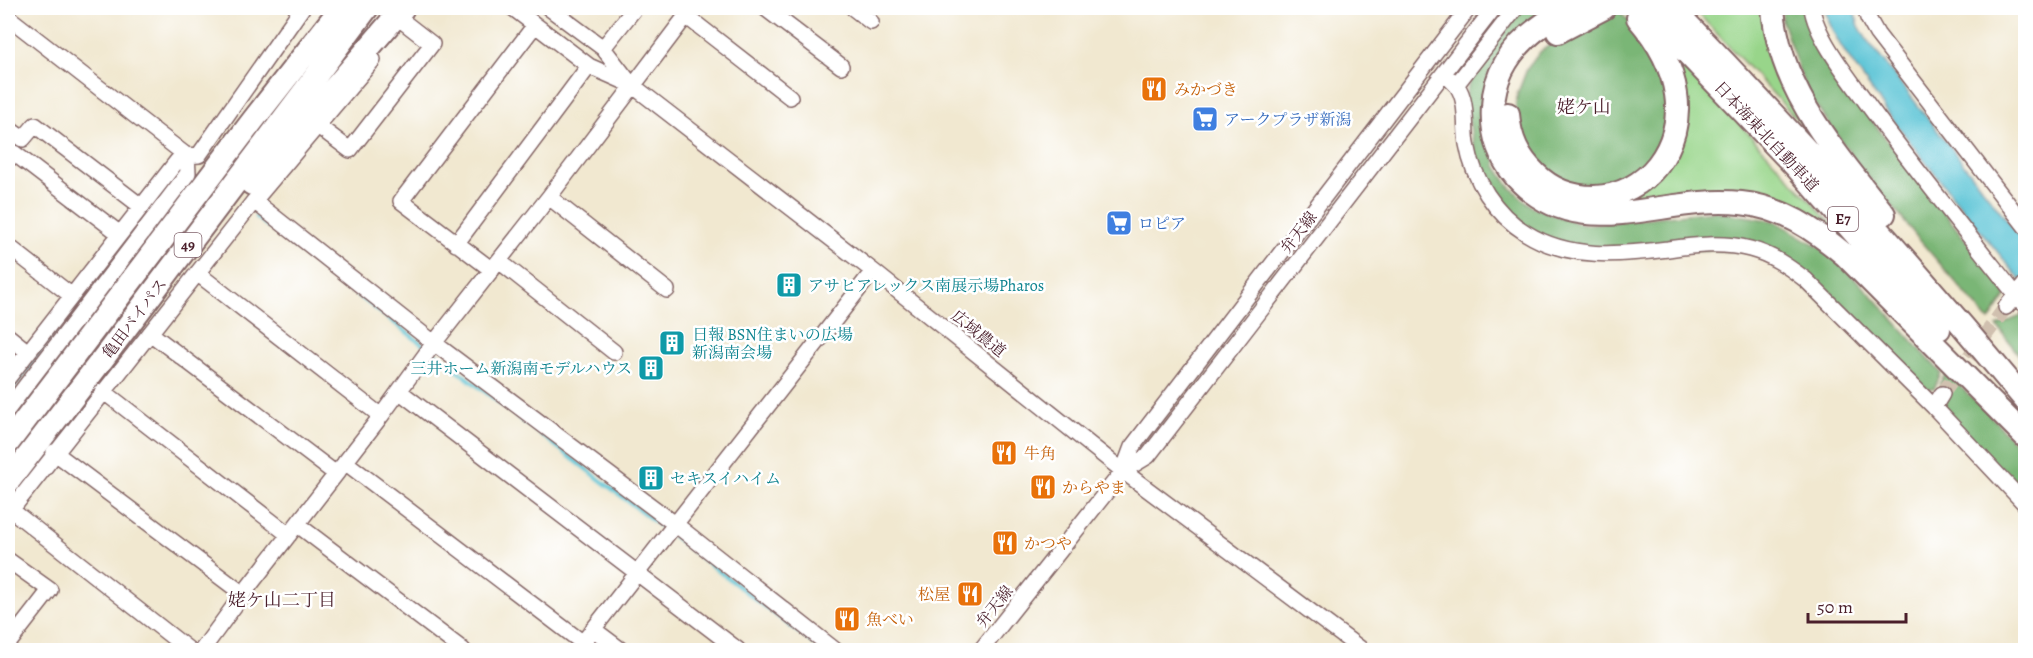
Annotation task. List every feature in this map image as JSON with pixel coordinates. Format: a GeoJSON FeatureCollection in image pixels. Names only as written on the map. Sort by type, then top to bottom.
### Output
{"type":"FeatureCollection","features":[{"type":"Feature","properties":{"kind":"highway"},"geometry":{"type":"LineString","coordinates":[[254,119],[323,8]]}},
{"type":"Feature","properties":{"kind":"highway","name":"亀田バイパス"},"geometry":{"type":"LineString","coordinates":[[8,443],[341,8]]}},
{"type":"Feature","properties":{"kind":"highway","name":"亀田バイパス"},"geometry":{"type":"LineString","coordinates":[[8,482],[367,8]]}},
{"type":"Feature","properties":{"kind":"highway"},"geometry":{"type":"LineString","coordinates":[[1571,8],[1543,24],[1518,45],[1501,70],[1497,84],[1493,100],[1494,132],[1503,159],[1525,186],[1542,200],[1560,209],[1583,213],[1607,214],[1714,201],[1761,207],[1796,220],[1820,234],[1845,255],[2025,437]]}},
{"type":"Feature","properties":{"kind":"highway"},"geometry":{"type":"LineString","coordinates":[[1604,8],[1560,30],[1533,51],[1515,76],[1509,92],[1507,108],[1512,140],[1519,155],[1529,168],[1554,188],[1587,197],[1621,192],[1636,185],[1662,162],[1670,147],[1678,111],[1676,93],[1664,56],[1653,37],[1648,12]]}},
{"type":"Feature","properties":{"kind":"highway"},"geometry":{"type":"LineString","coordinates":[[1773,8],[1776,34],[1784,63],[1792,84],[1814,121],[1872,199],[2025,391]]}},
{"type":"Feature","properties":{"kind":"highway"},"geometry":{"type":"LineString","coordinates":[[170,269],[228,211],[400,12]]}},
{"type":"Feature","properties":{"kind":"highway","name":"日本海東北自動車道"},"geometry":{"type":"LineString","coordinates":[[1648,12],[1794,135],[1878,227],[2025,401]]}},
{"type":"Feature","properties":{"kind":"highway","name":"日本海東北自動車道"},"geometry":{"type":"LineString","coordinates":[[1648,12],[1789,159],[1869,248],[2025,432]]}},
{"type":"Feature","properties":{"kind":"street"},"geometry":{"type":"LineString","coordinates":[[8,378],[177,161],[187,156],[199,155],[302,8]]}},
{"type":"Feature","properties":{"kind":"street","name":"広域農道"},"geometry":{"type":"LineString","coordinates":[[513,8],[589,66],[632,85],[873,271],[1123,471],[1360,650]]}},
{"type":"Feature","properties":{"kind":"street"},"geometry":{"type":"LineString","coordinates":[[549,8],[603,48],[632,85]]}},
{"type":"Feature","properties":{"kind":"street"},"geometry":{"type":"LineString","coordinates":[[603,48],[635,8]]}},
{"type":"Feature","properties":{"kind":"street"},"geometry":{"type":"LineString","coordinates":[[765,8],[841,66]]}},
{"type":"Feature","properties":{"kind":"street"},"geometry":{"type":"LineString","coordinates":[[853,8],[872,22]]}},
{"type":"Feature","properties":{"kind":"street","name":"弁天線"},"geometry":{"type":"LineString","coordinates":[[981,651],[1123,471],[1132,447],[1469,8]]}},
{"type":"Feature","properties":{"kind":"street","name":"弁天線"},"geometry":{"type":"LineString","coordinates":[[1123,471],[1148,456],[1494,8]]}},
{"type":"Feature","properties":{"kind":"street"},"geometry":{"type":"LineString","coordinates":[[1456,85],[1516,8]]}},
{"type":"Feature","properties":{"kind":"street"},"geometry":{"type":"LineString","coordinates":[[1812,8],[1814,19],[1840,67],[1891,137],[2020,289],[2025,307]]}},
{"type":"Feature","properties":{"kind":"street"},"geometry":{"type":"LineString","coordinates":[[1865,8],[1877,34],[2025,227]]}},
{"type":"Feature","properties":{"kind":"street"},"geometry":{"type":"LineString","coordinates":[[189,651],[9,511],[254,201],[378,54],[400,12],[432,44],[350,150],[318,126]]}},
{"type":"Feature","properties":{"kind":"street"},"geometry":{"type":"LineString","coordinates":[[202,651],[243,594],[689,12],[790,97]]}},
{"type":"Feature","properties":{"kind":"street"},"geometry":{"type":"LineString","coordinates":[[8,17],[187,156],[188,173],[8,409]]}},
{"type":"Feature","properties":{"kind":"street"},"geometry":{"type":"LineString","coordinates":[[535,25],[401,201],[456,244],[495,266],[614,352]]}},
{"type":"Feature","properties":{"kind":"street"},"geometry":{"type":"LineString","coordinates":[[456,244],[589,66]]}},
{"type":"Feature","properties":{"kind":"street"},"geometry":{"type":"LineString","coordinates":[[1443,74],[1461,92],[1467,143],[1479,180],[1497,207],[1526,233],[1558,248],[1576,252],[1625,253],[1711,244],[1750,249],[1770,256],[1806,279],[1939,401],[2025,504]]}},
{"type":"Feature","properties":{"kind":"street"},"geometry":{"type":"LineString","coordinates":[[8,128],[23,139],[35,125],[142,207]]}},
{"type":"Feature","properties":{"kind":"street"},"geometry":{"type":"LineString","coordinates":[[14,153],[120,234]]}},
{"type":"Feature","properties":{"kind":"street"},"geometry":{"type":"LineString","coordinates":[[549,197],[667,291]]}},
{"type":"Feature","properties":{"kind":"street"},"geometry":{"type":"LineString","coordinates":[[254,201],[431,348],[670,530],[835,651]]}},
{"type":"Feature","properties":{"kind":"street"},"geometry":{"type":"LineString","coordinates":[[8,246],[72,296]]}},
{"type":"Feature","properties":{"kind":"street"},"geometry":{"type":"LineString","coordinates":[[150,333],[340,468],[580,647],[873,271]]}},
{"type":"Feature","properties":{"kind":"street"},"geometry":{"type":"LineString","coordinates":[[197,273],[381,416]]}},
{"type":"Feature","properties":{"kind":"street"},"geometry":{"type":"LineString","coordinates":[[2006,307],[2020,289]]}},
{"type":"Feature","properties":{"kind":"street"},"geometry":{"type":"LineString","coordinates":[[8,336],[28,352]]}},
{"type":"Feature","properties":{"kind":"street"},"geometry":{"type":"LineString","coordinates":[[103,391],[463,651]]}},
{"type":"Feature","properties":{"kind":"street"},"geometry":{"type":"LineString","coordinates":[[399,391],[738,651]]}},
{"type":"Feature","properties":{"kind":"street"},"geometry":{"type":"LineString","coordinates":[[54,452],[243,594]]}},
{"type":"Feature","properties":{"kind":"street"},"geometry":{"type":"LineString","coordinates":[[8,560],[50,590],[8,644]]}},
{"type":"Feature","properties":{"kind":"street"},"geometry":{"type":"LineString","coordinates":[[593,629],[621,651]]}},
{"type":"Feature","properties":{"kind":"green space"},"geometry":{"type":"Polygon","coordinates":[[[1524,8],[1550,8],[1512,36],[1498,55],[1488,77],[1496,166],[1509,186],[1532,207],[1583,225],[1714,211],[1775,221],[1826,251],[1871,294],[1941,373],[1934,389],[1925,390],[1764,252],[1578,248],[1553,242],[1496,209],[1479,174],[1465,99],[1469,83],[1492,48],[1524,8]]]}},
{"type":"Feature","properties":{"kind":"green space"},"geometry":{"type":"Polygon","coordinates":[[[1608,8],[1615,8],[1632,24],[1666,76],[1670,117],[1655,157],[1618,186],[1572,186],[1534,162],[1515,120],[1517,95],[1527,69],[1540,52],[1566,33],[1608,8]]]}},
{"type":"Feature","properties":{"kind":"green space"},"geometry":{"type":"Polygon","coordinates":[[[1693,8],[1765,8],[1819,143],[1693,8]]]}},
{"type":"Feature","properties":{"kind":"green space"},"geometry":{"type":"Polygon","coordinates":[[[1782,8],[1806,8],[1815,36],[1840,80],[2001,285],[2006,296],[1989,321],[1858,164],[1807,93],[1782,21],[1782,8]]]}},
{"type":"Feature","properties":{"kind":"green space"},"geometry":{"type":"Polygon","coordinates":[[[1686,66],[1855,249],[1794,210],[1630,203],[1628,197],[1680,74],[1686,66]]]}},
{"type":"Feature","properties":{"kind":"green space"},"geometry":{"type":"Polygon","coordinates":[[[2023,315],[2026,317],[2025,363],[1997,326],[2023,315]]]}},
{"type":"Feature","properties":{"kind":"green space"},"geometry":{"type":"Polygon","coordinates":[[[1946,373],[1989,414],[2025,455],[2025,500],[1945,414],[1946,398],[1940,383],[1946,373]]]}},
{"type":"Feature","properties":{"kind":"water"},"geometry":{"type":"Polygon","coordinates":[[[1825,8],[1853,8],[1867,40],[2025,243],[2025,286],[1872,91],[1838,41],[1825,8]]]}},
{"type":"Feature","properties":{"kind":"waterway"},"geometry":{"type":"LineString","coordinates":[[8,395],[179,172]]}},
{"type":"Feature","properties":{"kind":"waterway"},"geometry":{"type":"LineString","coordinates":[[256,217],[426,347]]}},
{"type":"Feature","properties":{"kind":"waterway"},"geometry":{"type":"LineString","coordinates":[[432,351],[667,531]]}},
{"type":"Feature","properties":{"kind":"waterway"},"geometry":{"type":"LineString","coordinates":[[673,536],[822,650]]}},
{"type":"Feature","properties":{"kind":"tunnel"},"geometry":{"type":"LineString","coordinates":[[1942,394],[2006,307]]}},
{"type":"Feature","properties":{"kind":"place","name":"みかづき"},"geometry":{"type":"Point","coordinates":[1154,89]}},
{"type":"Feature","properties":{"kind":"place","name":"アークプラザ新潟"},"geometry":{"type":"Point","coordinates":[1205,119]}},
{"type":"Feature","properties":{"kind":"place","name":"ロピア"},"geometry":{"type":"Point","coordinates":[1119,223]}},
{"type":"Feature","properties":{"kind":"place","name":"アサヒアレックス南展示場Pharos"},"geometry":{"type":"Point","coordinates":[789,285]}},
{"type":"Feature","properties":{"kind":"place","name":"日報 BSN住まいの広場 新潟南会場"},"geometry":{"type":"Point","coordinates":[672,343]}},
{"type":"Feature","properties":{"kind":"place","name":"三井ホーム新潟南モデルハウス"},"geometry":{"type":"Point","coordinates":[651,368]}},
{"type":"Feature","properties":{"kind":"place","name":"牛角"},"geometry":{"type":"Point","coordinates":[1004,453]}},
{"type":"Feature","properties":{"kind":"place","name":"セキスイハイム"},"geometry":{"type":"Point","coordinates":[651,478]}},
{"type":"Feature","properties":{"kind":"place","name":"からやま"},"geometry":{"type":"Point","coordinates":[1043,487]}},
{"type":"Feature","properties":{"kind":"place","name":"かつや"},"geometry":{"type":"Point","coordinates":[1005,543]}},
{"type":"Feature","properties":{"kind":"place","name":"松屋"},"geometry":{"type":"Point","coordinates":[970,594]}},
{"type":"Feature","properties":{"kind":"place","name":"魚べい"},"geometry":{"type":"Point","coordinates":[847,619]}},
{"type":"Feature","properties":{"kind":"district","name":"姥ケ山"},"geometry":{"type":"Point","coordinates":[1584,107]}},
{"type":"Feature","properties":{"kind":"district","name":"姥ケ山二丁目"},"geometry":{"type":"Point","coordinates":[282,600]}}]}
